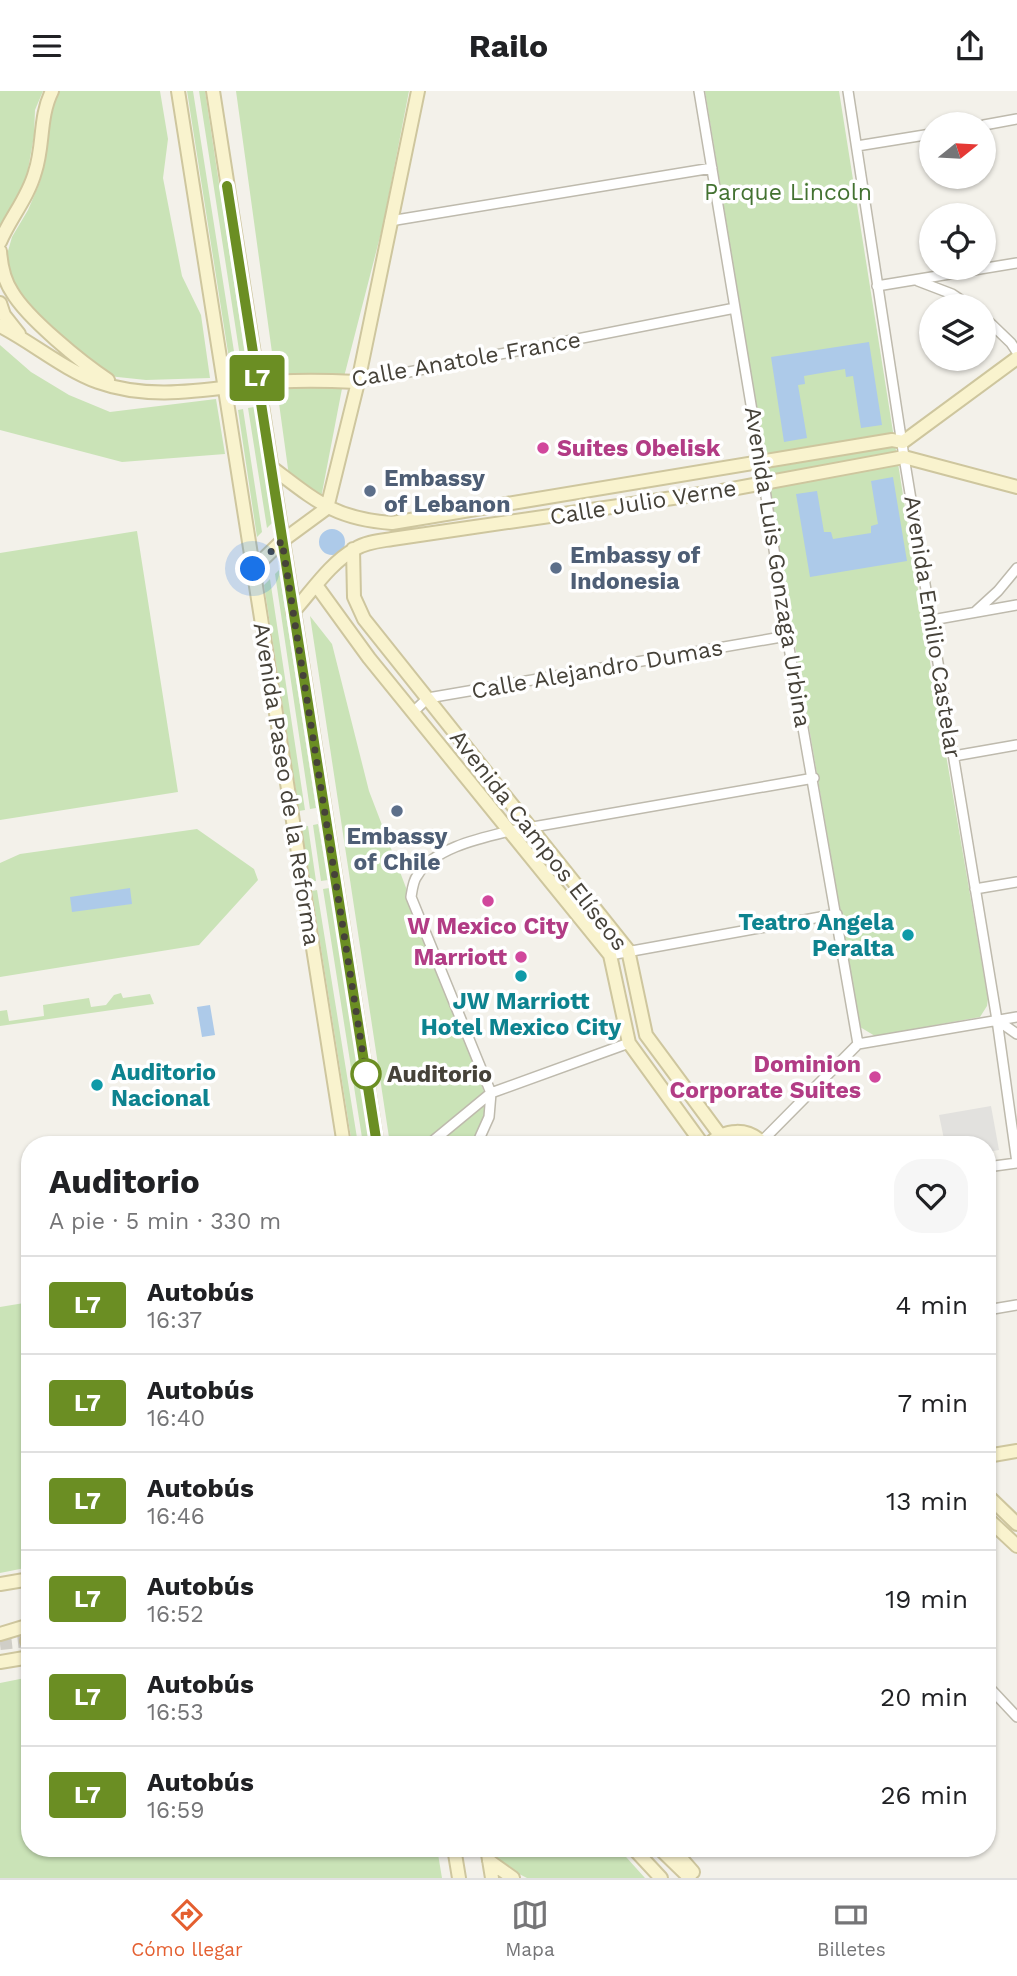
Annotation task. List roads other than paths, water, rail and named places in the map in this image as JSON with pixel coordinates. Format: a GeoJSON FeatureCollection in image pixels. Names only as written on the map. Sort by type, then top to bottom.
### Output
{"type":"FeatureCollection","features":[{"type":"Feature","properties":{"kind":"street"},"geometry":{"type":"LineString","coordinates":[[0,242],[33,181],[46,105],[52,91]]}},
{"type":"Feature","properties":{"kind":"street","name":"Avenida Paseo de la Reforma"},"geometry":{"type":"LineString","coordinates":[[178,91],[343,1136]]}},
{"type":"Feature","properties":{"kind":"street","name":"Avenida Paseo de la Reforma"},"geometry":{"type":"LineString","coordinates":[[213,91],[376,1136]]}},
{"type":"Feature","properties":{"kind":"street"},"geometry":{"type":"LineString","coordinates":[[253,569],[282,541],[327,508],[358,382],[418,91]]}},
{"type":"Feature","properties":{"kind":"street","name":"Avenida Luis Gonzaga Urbina"},"geometry":{"type":"LineString","coordinates":[[699,91],[858,1044]]}},
{"type":"Feature","properties":{"kind":"street","name":"Avenida Emilio Castelar"},"geometry":{"type":"LineString","coordinates":[[848,91],[904,457],[997,1020],[1017,1163]]}},
{"type":"Feature","properties":{"kind":"street"},"geometry":{"type":"LineString","coordinates":[[996,123],[1017,119]]}},
{"type":"Feature","properties":{"kind":"street"},"geometry":{"type":"LineString","coordinates":[[858,146],[919,136]]}},
{"type":"Feature","properties":{"kind":"street"},"geometry":{"type":"LineString","coordinates":[[390,221],[712,168]]}},
{"type":"Feature","properties":{"kind":"street"},"geometry":{"type":"LineString","coordinates":[[0,251],[7,282],[18,301],[83,362],[120,387]]}},
{"type":"Feature","properties":{"kind":"street"},"geometry":{"type":"LineString","coordinates":[[877,286],[1017,263]]}},
{"type":"Feature","properties":{"kind":"street"},"geometry":{"type":"LineString","coordinates":[[916,280],[952,294]]}},
{"type":"Feature","properties":{"kind":"street"},"geometry":{"type":"LineString","coordinates":[[0,303],[4,315],[21,337]]}},
{"type":"Feature","properties":{"kind":"street","name":"Calle Anatole France"},"geometry":{"type":"LineString","coordinates":[[0,326],[86,377],[155,393],[293,381],[358,382],[735,308]]}},
{"type":"Feature","properties":{"kind":"street"},"geometry":{"type":"LineString","coordinates":[[996,329],[1017,352]]}},
{"type":"Feature","properties":{"kind":"street"},"geometry":{"type":"LineString","coordinates":[[903,442],[1017,358]]}},
{"type":"Feature","properties":{"kind":"street","name":"Calle Julio Verne"},"geometry":{"type":"LineString","coordinates":[[271,467],[327,508],[365,521],[392,523],[892,440],[903,442]]}},
{"type":"Feature","properties":{"kind":"street","name":"Calle Julio Verne"},"geometry":{"type":"LineString","coordinates":[[293,613],[316,585],[353,549],[392,539],[721,491],[904,457],[1017,487]]}},
{"type":"Feature","properties":{"kind":"street"},"geometry":{"type":"LineString","coordinates":[[716,469],[724,473],[726,479],[721,491]]}},
{"type":"Feature","properties":{"kind":"street","name":"Avenida Campos Elíseos"},"geometry":{"type":"LineString","coordinates":[[353,549],[354,597],[364,619],[628,950],[646,1035],[720,1135]]}},
{"type":"Feature","properties":{"kind":"street"},"geometry":{"type":"LineString","coordinates":[[973,613],[998,591],[1017,568]]}},
{"type":"Feature","properties":{"kind":"street","name":"Avenida Campos Elíseos"},"geometry":{"type":"LineString","coordinates":[[316,585],[369,658],[610,955],[629,1043],[696,1136]]}},
{"type":"Feature","properties":{"kind":"street"},"geometry":{"type":"LineString","coordinates":[[932,620],[1017,605]]}},
{"type":"Feature","properties":{"kind":"street","name":"Calle Alejandro Dumas"},"geometry":{"type":"LineString","coordinates":[[428,698],[788,636]]}},
{"type":"Feature","properties":{"kind":"street"},"geometry":{"type":"LineString","coordinates":[[413,712],[428,698]]}},
{"type":"Feature","properties":{"kind":"street"},"geometry":{"type":"LineString","coordinates":[[954,756],[1017,745]]}},
{"type":"Feature","properties":{"kind":"street"},"geometry":{"type":"LineString","coordinates":[[480,1136],[489,1117],[491,1093],[411,897],[416,876],[438,855],[478,839],[510,831],[814,778]]}},
{"type":"Feature","properties":{"kind":"street"},"geometry":{"type":"LineString","coordinates":[[975,889],[1017,882]]}},
{"type":"Feature","properties":{"kind":"street"},"geometry":{"type":"LineString","coordinates":[[610,955],[836,913]]}},
{"type":"Feature","properties":{"kind":"street"},"geometry":{"type":"LineString","coordinates":[[770,1136],[858,1044],[1017,1017]]}},
{"type":"Feature","properties":{"kind":"street"},"geometry":{"type":"LineString","coordinates":[[997,1020],[1017,1034]]}},
{"type":"Feature","properties":{"kind":"street"},"geometry":{"type":"LineString","coordinates":[[439,1136],[491,1093],[629,1043]]}},
{"type":"Feature","properties":{"kind":"street"},"geometry":{"type":"LineString","coordinates":[[720,1135],[739,1131],[753,1136]]}},
{"type":"Feature","properties":{"kind":"street"},"geometry":{"type":"LineString","coordinates":[[996,1166],[1017,1163]]}},
{"type":"Feature","properties":{"kind":"street"},"geometry":{"type":"LineString","coordinates":[[996,1308],[1017,1305]]}},
{"type":"Feature","properties":{"kind":"street"},"geometry":{"type":"LineString","coordinates":[[996,1454],[1017,1451]]}},
{"type":"Feature","properties":{"kind":"street"},"geometry":{"type":"LineString","coordinates":[[996,1504],[1017,1524]]}},
{"type":"Feature","properties":{"kind":"street"},"geometry":{"type":"LineString","coordinates":[[996,1526],[1017,1546]]}},
{"type":"Feature","properties":{"kind":"street"},"geometry":{"type":"LineString","coordinates":[[0,1584],[21,1580]]}},
{"type":"Feature","properties":{"kind":"street"},"geometry":{"type":"LineString","coordinates":[[0,1634],[21,1628]]}},
{"type":"Feature","properties":{"kind":"street"},"geometry":{"type":"LineString","coordinates":[[0,1662],[21,1658]]}},
{"type":"Feature","properties":{"kind":"street"},"geometry":{"type":"LineString","coordinates":[[996,1695],[1017,1717]]}},
{"type":"Feature","properties":{"kind":"street"},"geometry":{"type":"LineString","coordinates":[[456,1857],[461,1877]]}},
{"type":"Feature","properties":{"kind":"street"},"geometry":{"type":"LineString","coordinates":[[488,1857],[492,1878]]}},
{"type":"Feature","properties":{"kind":"street"},"geometry":{"type":"LineString","coordinates":[[491,1857],[513,1878]]}},
{"type":"Feature","properties":{"kind":"street"},"geometry":{"type":"LineString","coordinates":[[641,1857],[661,1878]]}},
{"type":"Feature","properties":{"kind":"street"},"geometry":{"type":"LineString","coordinates":[[668,1857],[690,1878]]}},
{"type":"Feature","properties":{"kind":"street"},"geometry":{"type":"LineString","coordinates":[[680,1857],[698,1878]]}},
{"type":"Feature","properties":{"kind":"water"},"geometry":{"type":"Polygon","coordinates":[[[869,342],[882,425],[861,428],[853,376],[846,377],[845,369],[804,376],[805,384],[798,385],[807,438],[784,442],[771,357],[869,342]]]}},
{"type":"Feature","properties":{"kind":"water"},"geometry":{"type":"Polygon","coordinates":[[[893,477],[907,561],[810,577],[796,494],[817,491],[824,532],[831,532],[833,539],[871,533],[871,526],[878,524],[871,481],[893,477]]]}},
{"type":"Feature","properties":{"kind":"water"},"geometry":{"type":"Polygon","coordinates":[[[332,529],[341,533],[345,542],[341,551],[332,555],[323,551],[319,542],[323,533],[332,529]]]}},
{"type":"Feature","properties":{"kind":"water"},"geometry":{"type":"Polygon","coordinates":[[[130,888],[132,904],[72,912],[70,897],[130,888]]]}},
{"type":"Feature","properties":{"kind":"water"},"geometry":{"type":"Polygon","coordinates":[[[210,1005],[215,1035],[202,1037],[197,1007],[210,1005]]]}},
{"type":"Feature","properties":{"kind":"tunnel"},"geometry":{"type":"LineString","coordinates":[[0,1644],[21,1642]]}},
{"type":"Feature","properties":{"kind":"place","name":"Suites Obelisk"},"geometry":{"type":"Point","coordinates":[543,448]}},
{"type":"Feature","properties":{"kind":"place","name":"Embassy of Lebanon"},"geometry":{"type":"Point","coordinates":[370,491]}},
{"type":"Feature","properties":{"kind":"place","name":"Embassy of Indonesia"},"geometry":{"type":"Point","coordinates":[556,568]}},
{"type":"Feature","properties":{"kind":"place","name":"Embassy of Chile"},"geometry":{"type":"Point","coordinates":[397,811]}},
{"type":"Feature","properties":{"kind":"place","name":"W Mexico City"},"geometry":{"type":"Point","coordinates":[488,901]}},
{"type":"Feature","properties":{"kind":"place","name":"Teatro Angela Peralta"},"geometry":{"type":"Point","coordinates":[908,935]}},
{"type":"Feature","properties":{"kind":"place","name":"Marriott"},"geometry":{"type":"Point","coordinates":[521,957]}},
{"type":"Feature","properties":{"kind":"place","name":"JW Marriott Hotel Mexico City"},"geometry":{"type":"Point","coordinates":[521,976]}},
{"type":"Feature","properties":{"kind":"place","name":"Auditorio"},"geometry":{"type":"Point","coordinates":[366,1074]}},
{"type":"Feature","properties":{"kind":"place","name":"Dominion Corporate Suites"},"geometry":{"type":"Point","coordinates":[875,1077]}},
{"type":"Feature","properties":{"kind":"place","name":"Auditorio Nacional"},"geometry":{"type":"Point","coordinates":[97,1085]}},
{"type":"Feature","properties":{"kind":"park label","name":"Parque Lincoln"},"geometry":{"type":"Point","coordinates":[788,192]}}]}
